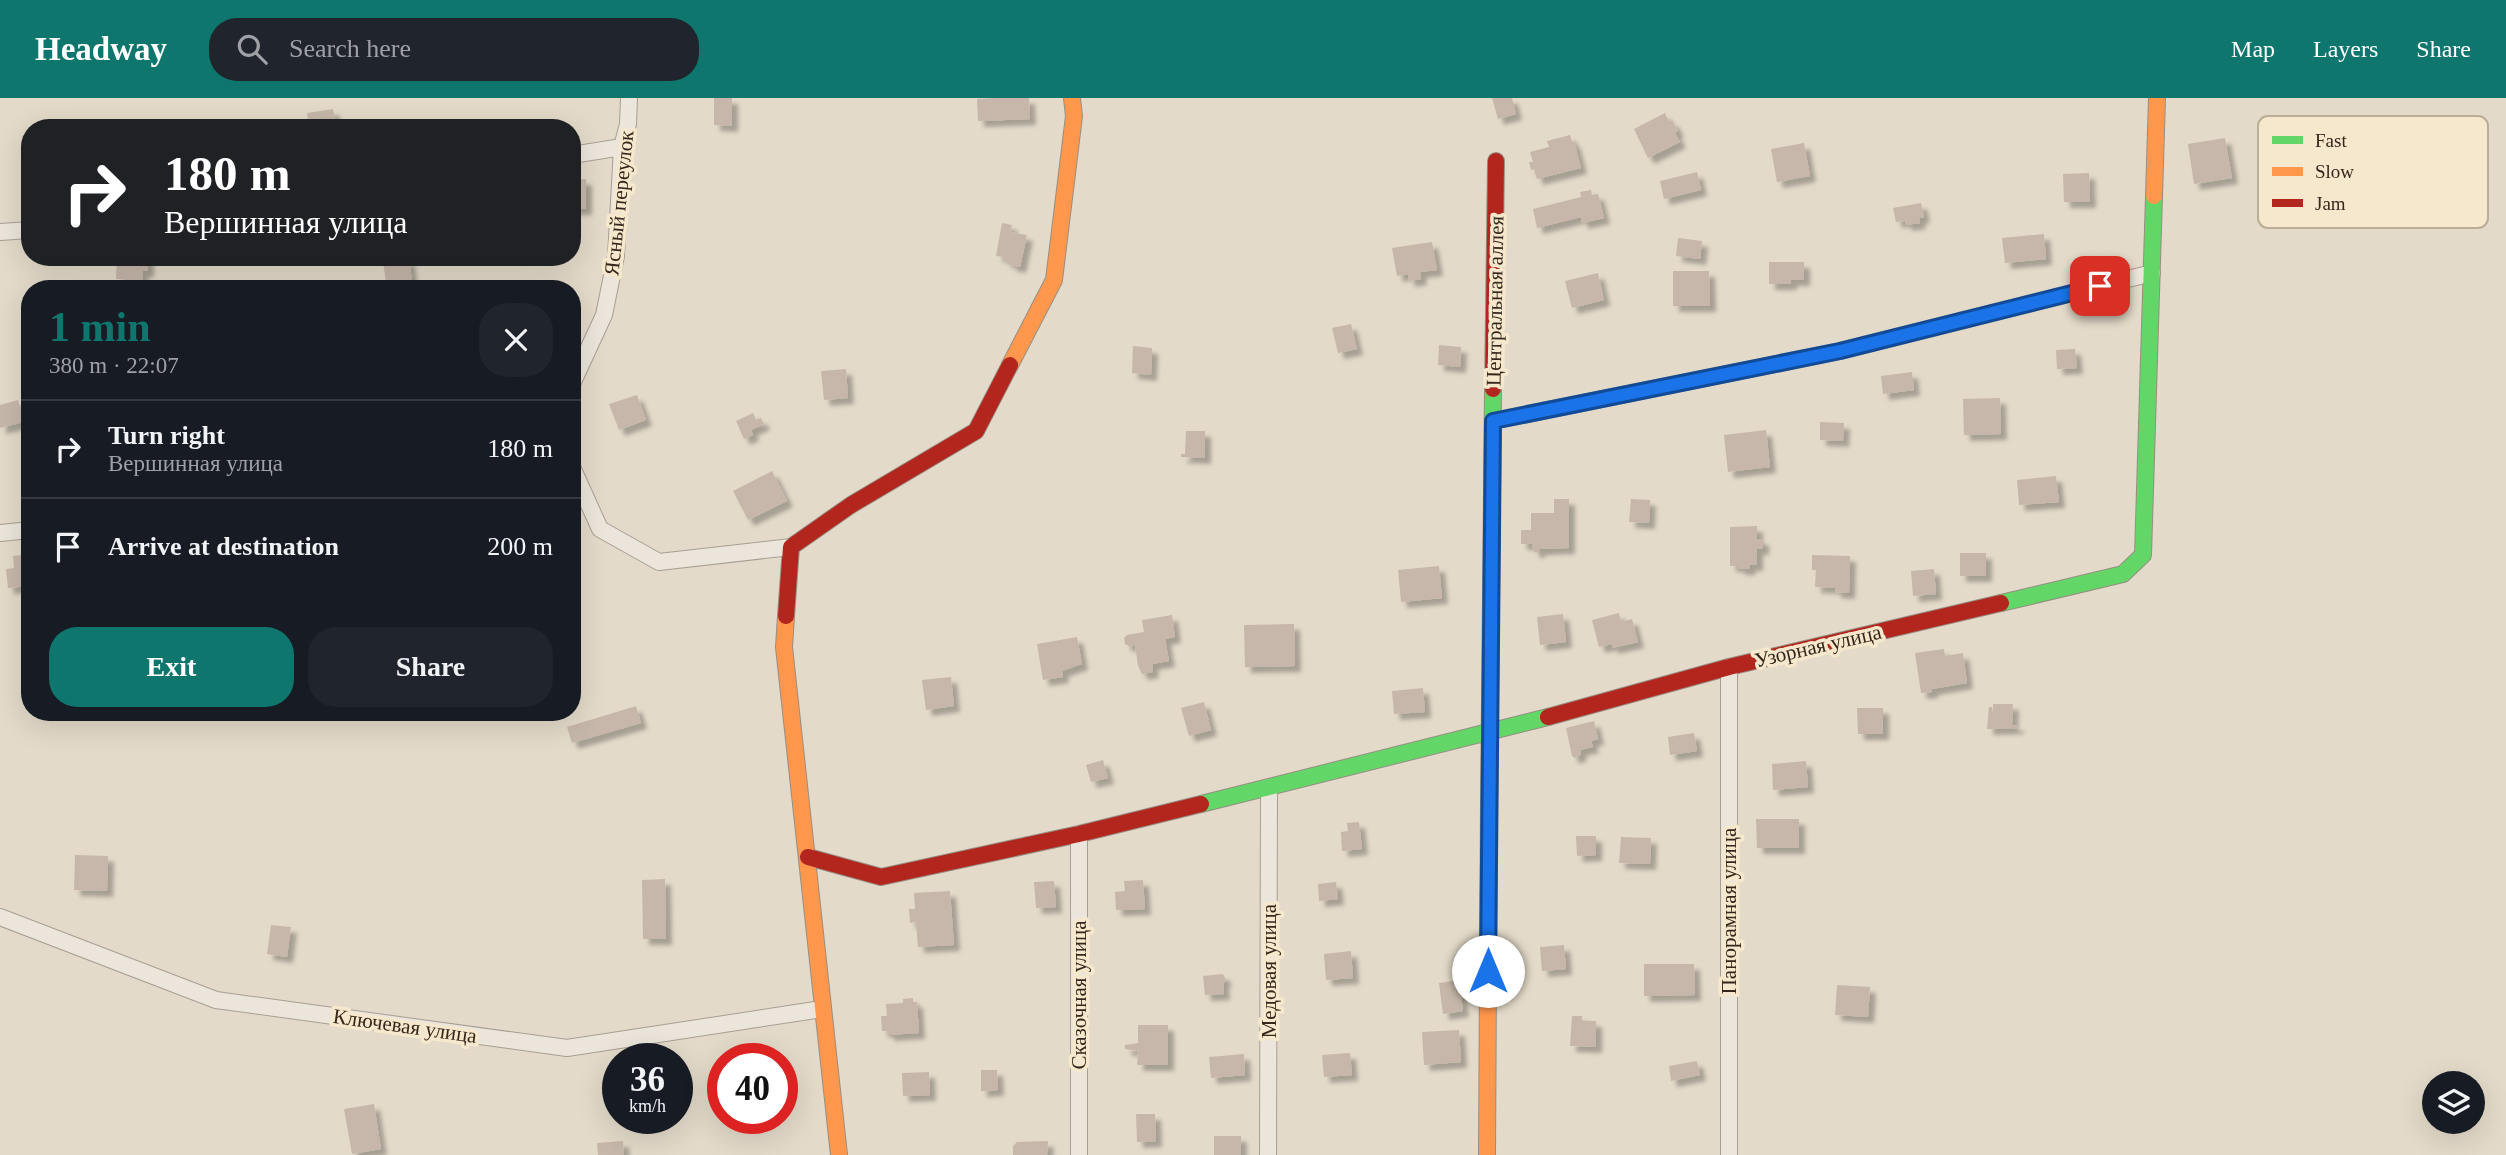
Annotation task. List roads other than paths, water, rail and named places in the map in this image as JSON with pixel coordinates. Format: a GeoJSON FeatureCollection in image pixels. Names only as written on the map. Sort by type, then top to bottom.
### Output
{"type":"FeatureCollection","features":[{"type":"Feature","properties":{"kind":"street","name":"Ясный переулок"},"geometry":{"type":"LineString","coordinates":[[581,365],[604,315],[616,256],[622,147],[628,124],[629,98]]}},
{"type":"Feature","properties":{"kind":"street"},"geometry":{"type":"LineString","coordinates":[[581,487],[600,529],[659,562],[791,547],[851,505],[976,431],[1054,280],[1074,116],[1072,98]]}},
{"type":"Feature","properties":{"kind":"street"},"geometry":{"type":"LineString","coordinates":[[1493,421],[1840,351],[2152,273],[2157,98]]}},
{"type":"Feature","properties":{"kind":"street"},"geometry":{"type":"LineString","coordinates":[[581,154],[622,147]]}},
{"type":"Feature","properties":{"kind":"street","name":"Центральная аллея"},"geometry":{"type":"LineString","coordinates":[[1487,1155],[1496,160]]}},
{"type":"Feature","properties":{"kind":"street"},"geometry":{"type":"LineString","coordinates":[[0,232],[21,231]]}},
{"type":"Feature","properties":{"kind":"street","name":"Узорная улица"},"geometry":{"type":"LineString","coordinates":[[808,857],[881,877],[1079,834],[1489,733],[1729,667],[2123,574],[2143,555],[2152,273]]}},
{"type":"Feature","properties":{"kind":"street"},"geometry":{"type":"LineString","coordinates":[[0,533],[21,531]]}},
{"type":"Feature","properties":{"kind":"street"},"geometry":{"type":"LineString","coordinates":[[791,547],[784,647],[839,1155]]}},
{"type":"Feature","properties":{"kind":"street","name":"Панорамная улица"},"geometry":{"type":"LineString","coordinates":[[1729,667],[1729,1155]]}},
{"type":"Feature","properties":{"kind":"street","name":"Медовая улица"},"geometry":{"type":"LineString","coordinates":[[1268,1155],[1269,787]]}},
{"type":"Feature","properties":{"kind":"street","name":"Сказочная улица"},"geometry":{"type":"LineString","coordinates":[[1079,834],[1079,1155]]}},
{"type":"Feature","properties":{"kind":"street","name":"Ключевая улица"},"geometry":{"type":"LineString","coordinates":[[0,917],[216,1000],[567,1048],[822,1009]]}}]}
